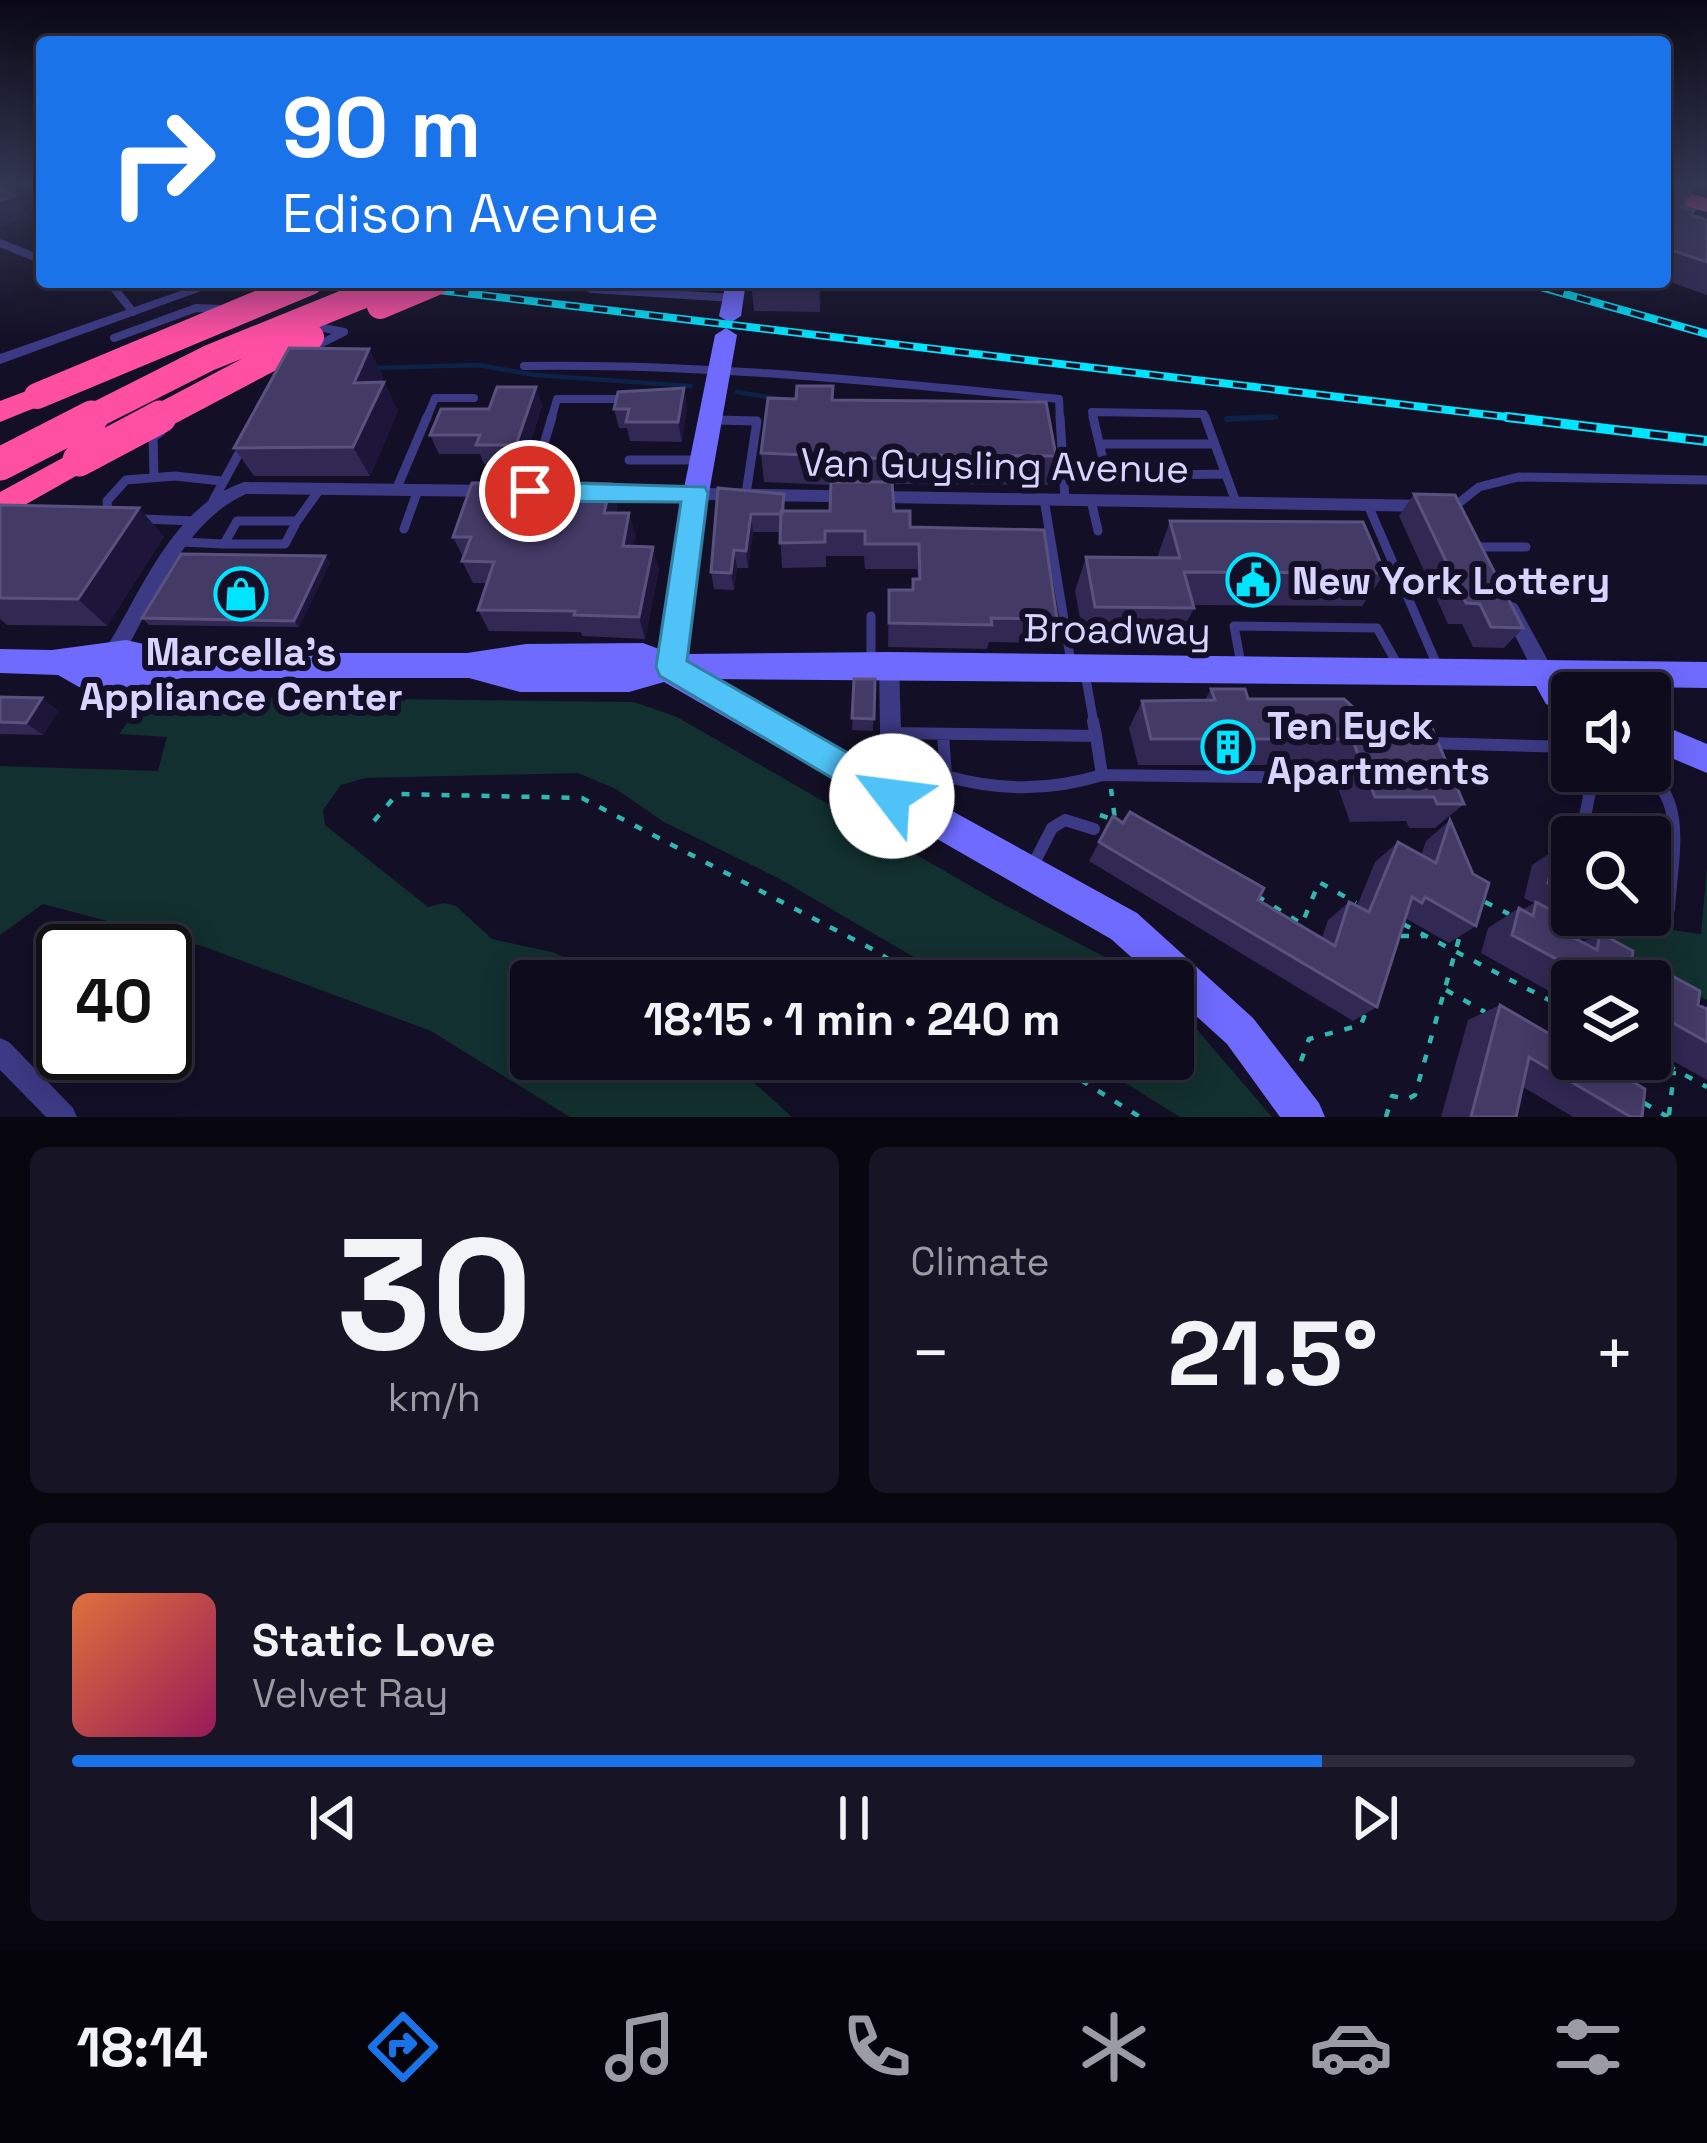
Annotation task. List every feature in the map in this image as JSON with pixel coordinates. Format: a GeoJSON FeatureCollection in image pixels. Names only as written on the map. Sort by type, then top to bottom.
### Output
{"type":"FeatureCollection","features":[{"type":"Feature","properties":{"kind":"highway"},"geometry":{"type":"LineString","coordinates":[[0,412],[296,288]]}},
{"type":"Feature","properties":{"kind":"highway"},"geometry":{"type":"LineString","coordinates":[[0,442],[166,358],[335,288]]}},
{"type":"Feature","properties":{"kind":"highway"},"geometry":{"type":"LineString","coordinates":[[0,464],[209,358],[381,288]]}},
{"type":"Feature","properties":{"kind":"highway"},"geometry":{"type":"LineString","coordinates":[[0,507],[269,357],[423,288]]}},
{"type":"Feature","properties":{"kind":"main road"},"geometry":{"type":"LineString","coordinates":[[731,308],[695,493],[671,667],[1124,926],[1240,1031],[1305,1117]]}},
{"type":"Feature","properties":{"kind":"main road","name":"Broadway"},"geometry":{"type":"LineString","coordinates":[[0,661],[64,663],[115,650],[150,651],[182,665]]}},
{"type":"Feature","properties":{"kind":"main road","name":"Broadway"},"geometry":{"type":"LineString","coordinates":[[64,663],[80,674],[132,675],[182,665],[467,666],[520,679],[628,680],[671,667],[1243,670],[1317,679],[1402,672],[1551,675]]}},
{"type":"Feature","properties":{"kind":"main road"},"geometry":{"type":"LineString","coordinates":[[1545,674],[1551,684]]}},
{"type":"Feature","properties":{"kind":"main road","name":"Broadway"},"geometry":{"type":"LineString","coordinates":[[1671,678],[1707,675]]}},
{"type":"Feature","properties":{"kind":"main road"},"geometry":{"type":"LineString","coordinates":[[1671,742],[1707,759]]}},
{"type":"Feature","properties":{"kind":"street"},"geometry":{"type":"LineString","coordinates":[[0,358],[202,288]]}},
{"type":"Feature","properties":{"kind":"street","name":"Van Guysling Avenue"},"geometry":{"type":"LineString","coordinates":[[213,501],[244,488],[1454,506]]}},
{"type":"Feature","properties":{"kind":"street"},"geometry":{"type":"LineString","coordinates":[[115,650],[213,501]]}},
{"type":"Feature","properties":{"kind":"street"},"geometry":{"type":"LineString","coordinates":[[1454,506],[1487,567]]}},
{"type":"Feature","properties":{"kind":"street"},"geometry":{"type":"LineString","coordinates":[[1499,588],[1545,674]]}},
{"type":"Feature","properties":{"kind":"street"},"geometry":{"type":"LineString","coordinates":[[880,666],[891,733],[892,796]]}},
{"type":"Feature","properties":{"kind":"street"},"geometry":{"type":"LineString","coordinates":[[0,1051],[64,1117]]}},
{"type":"Feature","properties":{"kind":"lane"},"geometry":{"type":"LineString","coordinates":[[0,243],[36,258]]}},
{"type":"Feature","properties":{"kind":"lane"},"geometry":{"type":"LineString","coordinates":[[114,288],[133,312]]}},
{"type":"Feature","properties":{"kind":"lane"},"geometry":{"type":"LineString","coordinates":[[590,288],[698,297],[731,308]]}},
{"type":"Feature","properties":{"kind":"lane"},"geometry":{"type":"LineString","coordinates":[[698,297],[700,288]]}},
{"type":"Feature","properties":{"kind":"lane"},"geometry":{"type":"LineString","coordinates":[[114,338],[196,308],[344,332],[221,393],[153,437],[154,476]]}},
{"type":"Feature","properties":{"kind":"lane"},"geometry":{"type":"LineString","coordinates":[[524,366],[640,364],[1058,398],[1066,500]]}},
{"type":"Feature","properties":{"kind":"lane"},"geometry":{"type":"LineString","coordinates":[[396,490],[435,398],[474,398]]}},
{"type":"Feature","properties":{"kind":"lane"},"geometry":{"type":"LineString","coordinates":[[530,491],[557,398],[626,399]]}},
{"type":"Feature","properties":{"kind":"lane"},"geometry":{"type":"LineString","coordinates":[[1226,474],[1108,476],[1092,412],[1204,414],[1214,444],[1226,474],[1236,502]]}},
{"type":"Feature","properties":{"kind":"lane"},"geometry":{"type":"LineString","coordinates":[[710,420],[757,421],[746,494]]}},
{"type":"Feature","properties":{"kind":"lane"},"geometry":{"type":"LineString","coordinates":[[213,501],[254,427]]}},
{"type":"Feature","properties":{"kind":"lane"},"geometry":{"type":"LineString","coordinates":[[1100,443],[1214,444]]}},
{"type":"Feature","properties":{"kind":"lane"},"geometry":{"type":"LineString","coordinates":[[629,460],[702,460]]}},
{"type":"Feature","properties":{"kind":"lane"},"geometry":{"type":"LineString","coordinates":[[112,517],[107,501],[126,480],[154,476],[221,482]]}},
{"type":"Feature","properties":{"kind":"lane"},"geometry":{"type":"LineString","coordinates":[[1454,506],[1479,487],[1518,477],[1707,480]]}},
{"type":"Feature","properties":{"kind":"lane"},"geometry":{"type":"LineString","coordinates":[[182,542],[285,544],[320,489]]}},
{"type":"Feature","properties":{"kind":"lane"},"geometry":{"type":"LineString","coordinates":[[404,530],[418,490]]}},
{"type":"Feature","properties":{"kind":"lane"},"geometry":{"type":"LineString","coordinates":[[1044,499],[1102,775]]}},
{"type":"Feature","properties":{"kind":"lane"},"geometry":{"type":"LineString","coordinates":[[1091,500],[1098,531]]}},
{"type":"Feature","properties":{"kind":"lane"},"geometry":{"type":"LineString","coordinates":[[1367,505],[1440,672]]}},
{"type":"Feature","properties":{"kind":"lane"},"geometry":{"type":"LineString","coordinates":[[136,518],[196,521]]}},
{"type":"Feature","properties":{"kind":"lane"},"geometry":{"type":"LineString","coordinates":[[224,544],[237,520],[297,521]]}},
{"type":"Feature","properties":{"kind":"lane"},"geometry":{"type":"LineString","coordinates":[[1026,530],[1049,530]]}},
{"type":"Feature","properties":{"kind":"lane"},"geometry":{"type":"LineString","coordinates":[[1476,547],[1526,547]]}},
{"type":"Feature","properties":{"kind":"lane"},"geometry":{"type":"LineString","coordinates":[[871,616],[880,666]]}},
{"type":"Feature","properties":{"kind":"lane"},"geometry":{"type":"LineString","coordinates":[[1243,670],[1234,626],[1377,628],[1402,672]]}},
{"type":"Feature","properties":{"kind":"lane"},"geometry":{"type":"LineString","coordinates":[[891,733],[1096,736]]}},
{"type":"Feature","properties":{"kind":"lane"},"geometry":{"type":"LineString","coordinates":[[943,734],[946,776],[973,786],[1081,782],[1102,775],[1322,778]]}},
{"type":"Feature","properties":{"kind":"lane"},"geometry":{"type":"LineString","coordinates":[[1411,740],[1551,746]]}},
{"type":"Feature","properties":{"kind":"lane"},"geometry":{"type":"LineString","coordinates":[[1666,792],[1674,804],[1671,867]]}},
{"type":"Feature","properties":{"kind":"lane"},"geometry":{"type":"LineString","coordinates":[[1029,872],[1052,828],[1065,820],[1094,830]]}},
{"type":"Feature","properties":{"kind":"path"},"geometry":{"type":"LineString","coordinates":[[1111,787],[1118,814]]}},
{"type":"Feature","properties":{"kind":"path"},"geometry":{"type":"LineString","coordinates":[[374,821],[397,794],[582,798],[890,960]]}},
{"type":"Feature","properties":{"kind":"path"},"geometry":{"type":"LineString","coordinates":[[1241,886],[1302,924],[1319,883],[1369,909]]}},
{"type":"Feature","properties":{"kind":"path"},"geometry":{"type":"LineString","coordinates":[[1472,895],[1514,916]]}},
{"type":"Feature","properties":{"kind":"path"},"geometry":{"type":"LineString","coordinates":[[1390,919],[1456,948],[1551,1000]]}},
{"type":"Feature","properties":{"kind":"path"},"geometry":{"type":"LineString","coordinates":[[1386,1117],[1391,1096],[1408,1100],[1415,1095],[1461,930]]}},
{"type":"Feature","properties":{"kind":"path"},"geometry":{"type":"LineString","coordinates":[[1395,939],[1406,934],[1429,937],[1456,948]]}},
{"type":"Feature","properties":{"kind":"path"},"geometry":{"type":"LineString","coordinates":[[1445,989],[1485,1012]]}},
{"type":"Feature","properties":{"kind":"path"},"geometry":{"type":"LineString","coordinates":[[1301,1060],[1309,1040],[1360,1025],[1369,1004]]}},
{"type":"Feature","properties":{"kind":"path"},"geometry":{"type":"LineString","coordinates":[[1671,1067],[1707,1087]]}},
{"type":"Feature","properties":{"kind":"path"},"geometry":{"type":"LineString","coordinates":[[1627,1094],[1668,1117],[1674,1069]]}},
{"type":"Feature","properties":{"kind":"path"},"geometry":{"type":"LineString","coordinates":[[1081,1080],[1140,1117]]}},
{"type":"Feature","properties":{"kind":"green space"},"geometry":{"type":"Polygon","coordinates":[[[148,696],[634,702],[677,717],[1109,960],[919,960],[778,878],[664,822],[616,789],[578,773],[365,778],[341,785],[323,810],[325,825],[428,907],[456,906],[492,939],[556,953],[567,960],[510,960],[510,1080],[431,1031],[192,943],[192,924],[119,924],[43,904],[0,935],[0,766],[158,771],[167,737],[119,734],[148,696]]]}},
{"type":"Feature","properties":{"kind":"green space"},"geometry":{"type":"Polygon","coordinates":[[[1707,867],[1707,1000],[1671,981],[1671,960],[1632,960],[1611,949],[1612,936],[1671,936],[1671,930],[1701,934],[1707,867]]]}},
{"type":"Feature","properties":{"kind":"green space"},"geometry":{"type":"Polygon","coordinates":[[[1194,1026],[1272,1117],[1180,1117],[1121,1080],[1194,1080],[1194,1026]]]}},
{"type":"Feature","properties":{"kind":"green space"},"geometry":{"type":"Polygon","coordinates":[[[510,1080],[751,1080],[792,1117],[570,1117],[510,1080]]]}},
{"type":"Feature","properties":{"kind":"building"},"geometry":{"type":"Polygon","coordinates":[[[1671,236],[1707,236],[1707,262],[1671,250],[1671,236]]]}},
{"type":"Feature","properties":{"kind":"building"},"geometry":{"type":"Polygon","coordinates":[[[289,348],[369,349],[354,383],[384,382],[353,447],[234,448],[289,348]]]}},
{"type":"Feature","properties":{"kind":"building"},"geometry":{"type":"Polygon","coordinates":[[[797,386],[833,386],[832,400],[1046,402],[1056,456],[891,455],[891,459],[761,453],[768,398],[796,399],[797,386]]]}},
{"type":"Feature","properties":{"kind":"building"},"geometry":{"type":"Polygon","coordinates":[[[497,387],[536,387],[516,445],[476,445],[480,435],[430,435],[441,409],[489,409],[497,387]]]}},
{"type":"Feature","properties":{"kind":"building"},"geometry":{"type":"Polygon","coordinates":[[[684,388],[678,422],[626,422],[629,409],[614,409],[618,392],[684,388]]]}},
{"type":"Feature","properties":{"kind":"building"},"geometry":{"type":"Polygon","coordinates":[[[545,482],[540,499],[578,500],[583,483],[611,484],[604,513],[629,513],[623,546],[653,547],[639,617],[478,610],[494,562],[462,561],[471,537],[453,537],[472,483],[545,482]]]}},
{"type":"Feature","properties":{"kind":"building"},"geometry":{"type":"Polygon","coordinates":[[[831,482],[892,482],[894,511],[910,511],[910,527],[1044,530],[1057,619],[991,618],[992,625],[889,623],[889,590],[913,590],[913,579],[920,579],[919,544],[865,544],[865,531],[825,531],[825,542],[780,543],[781,511],[830,511],[831,482]]]}},
{"type":"Feature","properties":{"kind":"building"},"geometry":{"type":"Polygon","coordinates":[[[718,488],[784,494],[782,514],[751,514],[746,551],[734,550],[731,573],[711,572],[718,488]]]}},
{"type":"Feature","properties":{"kind":"building"},"geometry":{"type":"Polygon","coordinates":[[[1414,494],[1455,495],[1523,628],[1491,627],[1480,604],[1466,603],[1414,494]]]}},
{"type":"Feature","properties":{"kind":"building"},"geometry":{"type":"Polygon","coordinates":[[[0,505],[139,508],[78,599],[0,598],[0,505]]]}},
{"type":"Feature","properties":{"kind":"building"},"geometry":{"type":"Polygon","coordinates":[[[1170,521],[1363,522],[1385,573],[1184,572],[1194,608],[1095,607],[1086,557],[1180,558],[1170,521]]]}},
{"type":"Feature","properties":{"kind":"building","name":"Marcella's Appliance Center"},"geometry":{"type":"Polygon","coordinates":[[[181,554],[325,556],[294,621],[142,618],[181,554]]]}},
{"type":"Feature","properties":{"kind":"building"},"geometry":{"type":"Polygon","coordinates":[[[854,679],[875,679],[874,719],[852,718],[854,679]]]}},
{"type":"Feature","properties":{"kind":"building"},"geometry":{"type":"Polygon","coordinates":[[[1211,689],[1245,689],[1248,699],[1344,699],[1365,718],[1431,726],[1464,804],[1437,804],[1434,797],[1375,797],[1352,739],[1151,739],[1142,701],[1215,700],[1211,689]]]}},
{"type":"Feature","properties":{"kind":"building"},"geometry":{"type":"Polygon","coordinates":[[[0,697],[42,698],[26,723],[0,722],[0,697]]]}},
{"type":"Feature","properties":{"kind":"building"},"geometry":{"type":"Polygon","coordinates":[[[1130,812],[1264,888],[1258,900],[1335,946],[1349,902],[1369,912],[1398,842],[1436,863],[1450,820],[1473,874],[1489,883],[1476,926],[1425,897],[1422,903],[1412,897],[1377,1007],[1099,842],[1113,816],[1123,823],[1130,812]]]}},
{"type":"Feature","properties":{"kind":"building"},"geometry":{"type":"Polygon","coordinates":[[[1536,902],[1551,910],[1551,936],[1571,936],[1597,950],[1599,936],[1606,936],[1633,951],[1632,960],[1558,960],[1512,935],[1519,908],[1533,916],[1536,902]]]}},
{"type":"Feature","properties":{"kind":"building"},"geometry":{"type":"Polygon","coordinates":[[[1671,975],[1700,991],[1698,1005],[1707,1009],[1707,1042],[1671,1022],[1671,975]]]}},
{"type":"Feature","properties":{"kind":"building"},"geometry":{"type":"Polygon","coordinates":[[[1500,1005],[1551,1035],[1551,1070],[1529,1057],[1516,1117],[1471,1117],[1500,1005]]]}},
{"type":"Feature","properties":{"kind":"building"},"geometry":{"type":"Polygon","coordinates":[[[1568,1080],[1630,1080],[1645,1089],[1642,1117],[1631,1117],[1568,1080]]]}},
{"type":"Feature","properties":{"kind":"waterway"},"geometry":{"type":"LineString","coordinates":[[375,368],[478,365],[535,375],[691,386]]}},
{"type":"Feature","properties":{"kind":"waterway"},"geometry":{"type":"LineString","coordinates":[[737,392],[781,399]]}},
{"type":"Feature","properties":{"kind":"waterway"},"geometry":{"type":"LineString","coordinates":[[1272,417],[1227,419],[1276,417]]}},
{"type":"Feature","properties":{"kind":"railway"},"geometry":{"type":"LineString","coordinates":[[421,288],[1532,420]]}},
{"type":"Feature","properties":{"kind":"railway"},"geometry":{"type":"LineString","coordinates":[[1544,288],[1707,334]]}},
{"type":"Feature","properties":{"kind":"railway"},"geometry":{"type":"LineString","coordinates":[[1507,417],[1532,420]]}},
{"type":"Feature","properties":{"kind":"railway"},"geometry":{"type":"LineString","coordinates":[[1532,420],[1707,441]]}},
{"type":"Feature","properties":{"kind":"place","name":"New York Lottery"},"geometry":{"type":"Point","coordinates":[1253,580]}},
{"type":"Feature","properties":{"kind":"place","name":"Marcella's Appliance Center"},"geometry":{"type":"Point","coordinates":[241,594]}},
{"type":"Feature","properties":{"kind":"place","name":"Ten Eyck Apartments"},"geometry":{"type":"Point","coordinates":[1228,747]}},
{"type":"Feature","properties":{"kind":"route"},"geometry":{"type":"LineString","coordinates":[[530,491],[695,493],[671,667],[892,796]]}}]}
